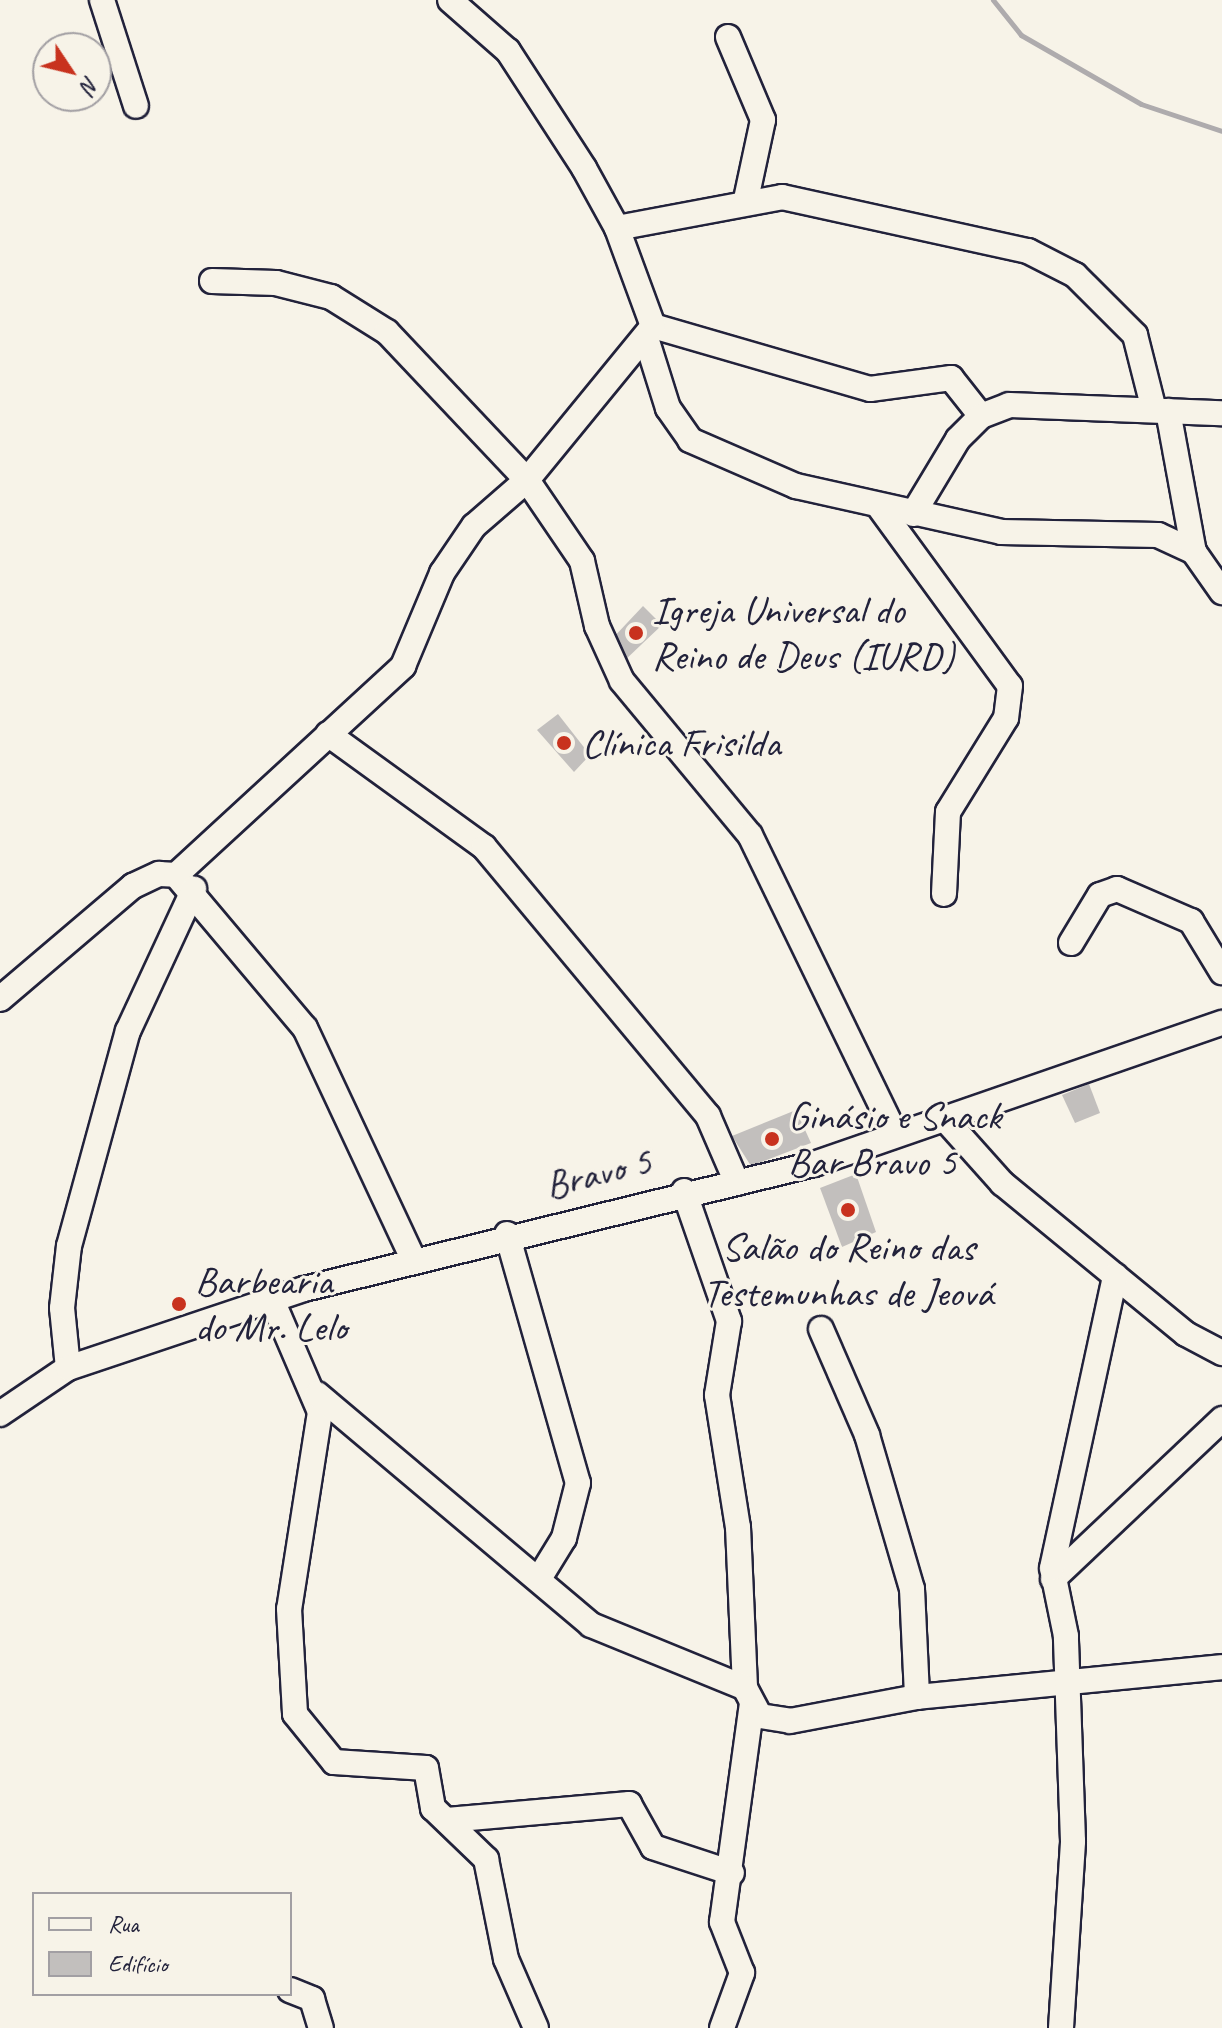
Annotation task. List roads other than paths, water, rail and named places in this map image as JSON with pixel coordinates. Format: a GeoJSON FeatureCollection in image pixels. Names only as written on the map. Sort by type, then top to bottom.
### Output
{"type":"FeatureCollection","features":[{"type":"Feature","properties":{"kind":"street"},"geometry":{"type":"LineString","coordinates":[[102,0],[136,106]]}},
{"type":"Feature","properties":{"kind":"street"},"geometry":{"type":"LineString","coordinates":[[450,0],[508,51],[617,228],[650,333],[668,408],[690,440],[810,492],[880,508],[1001,532],[1158,535],[1194,552]]}},
{"type":"Feature","properties":{"kind":"street"},"geometry":{"type":"LineString","coordinates":[[728,37],[763,120],[746,199]]}},
{"type":"Feature","properties":{"kind":"street"},"geometry":{"type":"LineString","coordinates":[[617,228],[746,199],[804,200],[1051,260],[1135,335],[1161,410],[1194,552],[1222,592]]}},
{"type":"Feature","properties":{"kind":"street"},"geometry":{"type":"LineString","coordinates":[[212,281],[276,283],[331,297],[376,325],[447,390],[527,480],[582,561],[597,626],[622,681],[750,835],[895,1134]]}},
{"type":"Feature","properties":{"kind":"street"},"geometry":{"type":"LineString","coordinates":[[650,333],[870,389],[951,378],[981,416]]}},
{"type":"Feature","properties":{"kind":"street"},"geometry":{"type":"LineString","coordinates":[[68,1368],[62,1308],[69,1246],[128,1031],[185,882],[328,734],[413,654],[450,561],[488,509],[527,480],[650,333]]}},
{"type":"Feature","properties":{"kind":"street"},"geometry":{"type":"LineString","coordinates":[[913,514],[958,439],[981,416],[1009,405],[1222,413]]}},
{"type":"Feature","properties":{"kind":"street"},"geometry":{"type":"LineString","coordinates":[[880,508],[1010,686],[1006,718],[948,812],[944,894]]}},
{"type":"Feature","properties":{"kind":"street"},"geometry":{"type":"LineString","coordinates":[[328,734],[484,847],[708,1116],[737,1183]]}},
{"type":"Feature","properties":{"kind":"street"},"geometry":{"type":"LineString","coordinates":[[0,999],[133,886],[159,874],[185,882],[317,1048],[413,1259]]}},
{"type":"Feature","properties":{"kind":"street"},"geometry":{"type":"LineString","coordinates":[[1071,943],[1100,895],[1117,889],[1191,921],[1222,972]]}},
{"type":"Feature","properties":{"kind":"street","name":"Bravo 5"},"geometry":{"type":"LineString","coordinates":[[0,1414],[68,1368],[272,1300],[507,1234],[684,1191],[737,1183],[895,1134],[1222,1023]]}},
{"type":"Feature","properties":{"kind":"street"},"geometry":{"type":"LineString","coordinates":[[943,1117],[1002,1183],[1186,1334],[1222,1353]]}},
{"type":"Feature","properties":{"kind":"street"},"geometry":{"type":"LineString","coordinates":[[684,1191],[729,1321],[717,1395],[738,1527],[749,1696],[732,1873],[722,1922],[742,1973],[722,2028]]}},
{"type":"Feature","properties":{"kind":"street"},"geometry":{"type":"LineString","coordinates":[[507,1234],[578,1483],[564,1538],[540,1577]]}},
{"type":"Feature","properties":{"kind":"street"},"geometry":{"type":"LineString","coordinates":[[1061,2028],[1073,1841],[1065,1686],[1066,1636],[1053,1579],[1070,1461],[1115,1276]]}},
{"type":"Feature","properties":{"kind":"street"},"geometry":{"type":"LineString","coordinates":[[272,1300],[317,1394],[319,1431],[289,1609],[295,1714],[334,1762],[426,1768],[433,1808],[486,1859],[506,1959],[536,2028]]}},
{"type":"Feature","properties":{"kind":"street"},"geometry":{"type":"LineString","coordinates":[[821,1329],[867,1435],[912,1589],[917,1697]]}},
{"type":"Feature","properties":{"kind":"street"},"geometry":{"type":"LineString","coordinates":[[317,1394],[540,1577],[591,1625],[749,1696],[760,1716],[790,1721],[917,1697],[1065,1686],[1222,1667]]}},
{"type":"Feature","properties":{"kind":"street"},"geometry":{"type":"LineString","coordinates":[[1053,1579],[1222,1419]]}},
{"type":"Feature","properties":{"kind":"street"},"geometry":{"type":"LineString","coordinates":[[447,1820],[629,1804],[653,1847],[732,1873]]}},
{"type":"Feature","properties":{"kind":"street"},"geometry":{"type":"LineString","coordinates":[[292,1991],[312,1999],[321,2028]]}},
{"type":"Feature","properties":{"kind":"waterway"},"geometry":{"type":"LineString","coordinates":[[993,0],[1021,35],[1141,104],[1222,131]]}},
{"type":"Feature","properties":{"kind":"place","name":"Igreja Universal do Reino de Deus (IURD)"},"geometry":{"type":"Point","coordinates":[636,633]}},
{"type":"Feature","properties":{"kind":"place","name":"Clínica Frisilda"},"geometry":{"type":"Point","coordinates":[564,743]}},
{"type":"Feature","properties":{"kind":"place","name":"Ginásio e Snack Bar Bravo 5"},"geometry":{"type":"Point","coordinates":[772,1139]}},
{"type":"Feature","properties":{"kind":"place","name":"Salão do Reino das Testemunhas de Jeová"},"geometry":{"type":"Point","coordinates":[848,1210]}},
{"type":"Feature","properties":{"kind":"place","name":"Barbearia do Mr. Lelo"},"geometry":{"type":"Point","coordinates":[179,1304]}}]}
